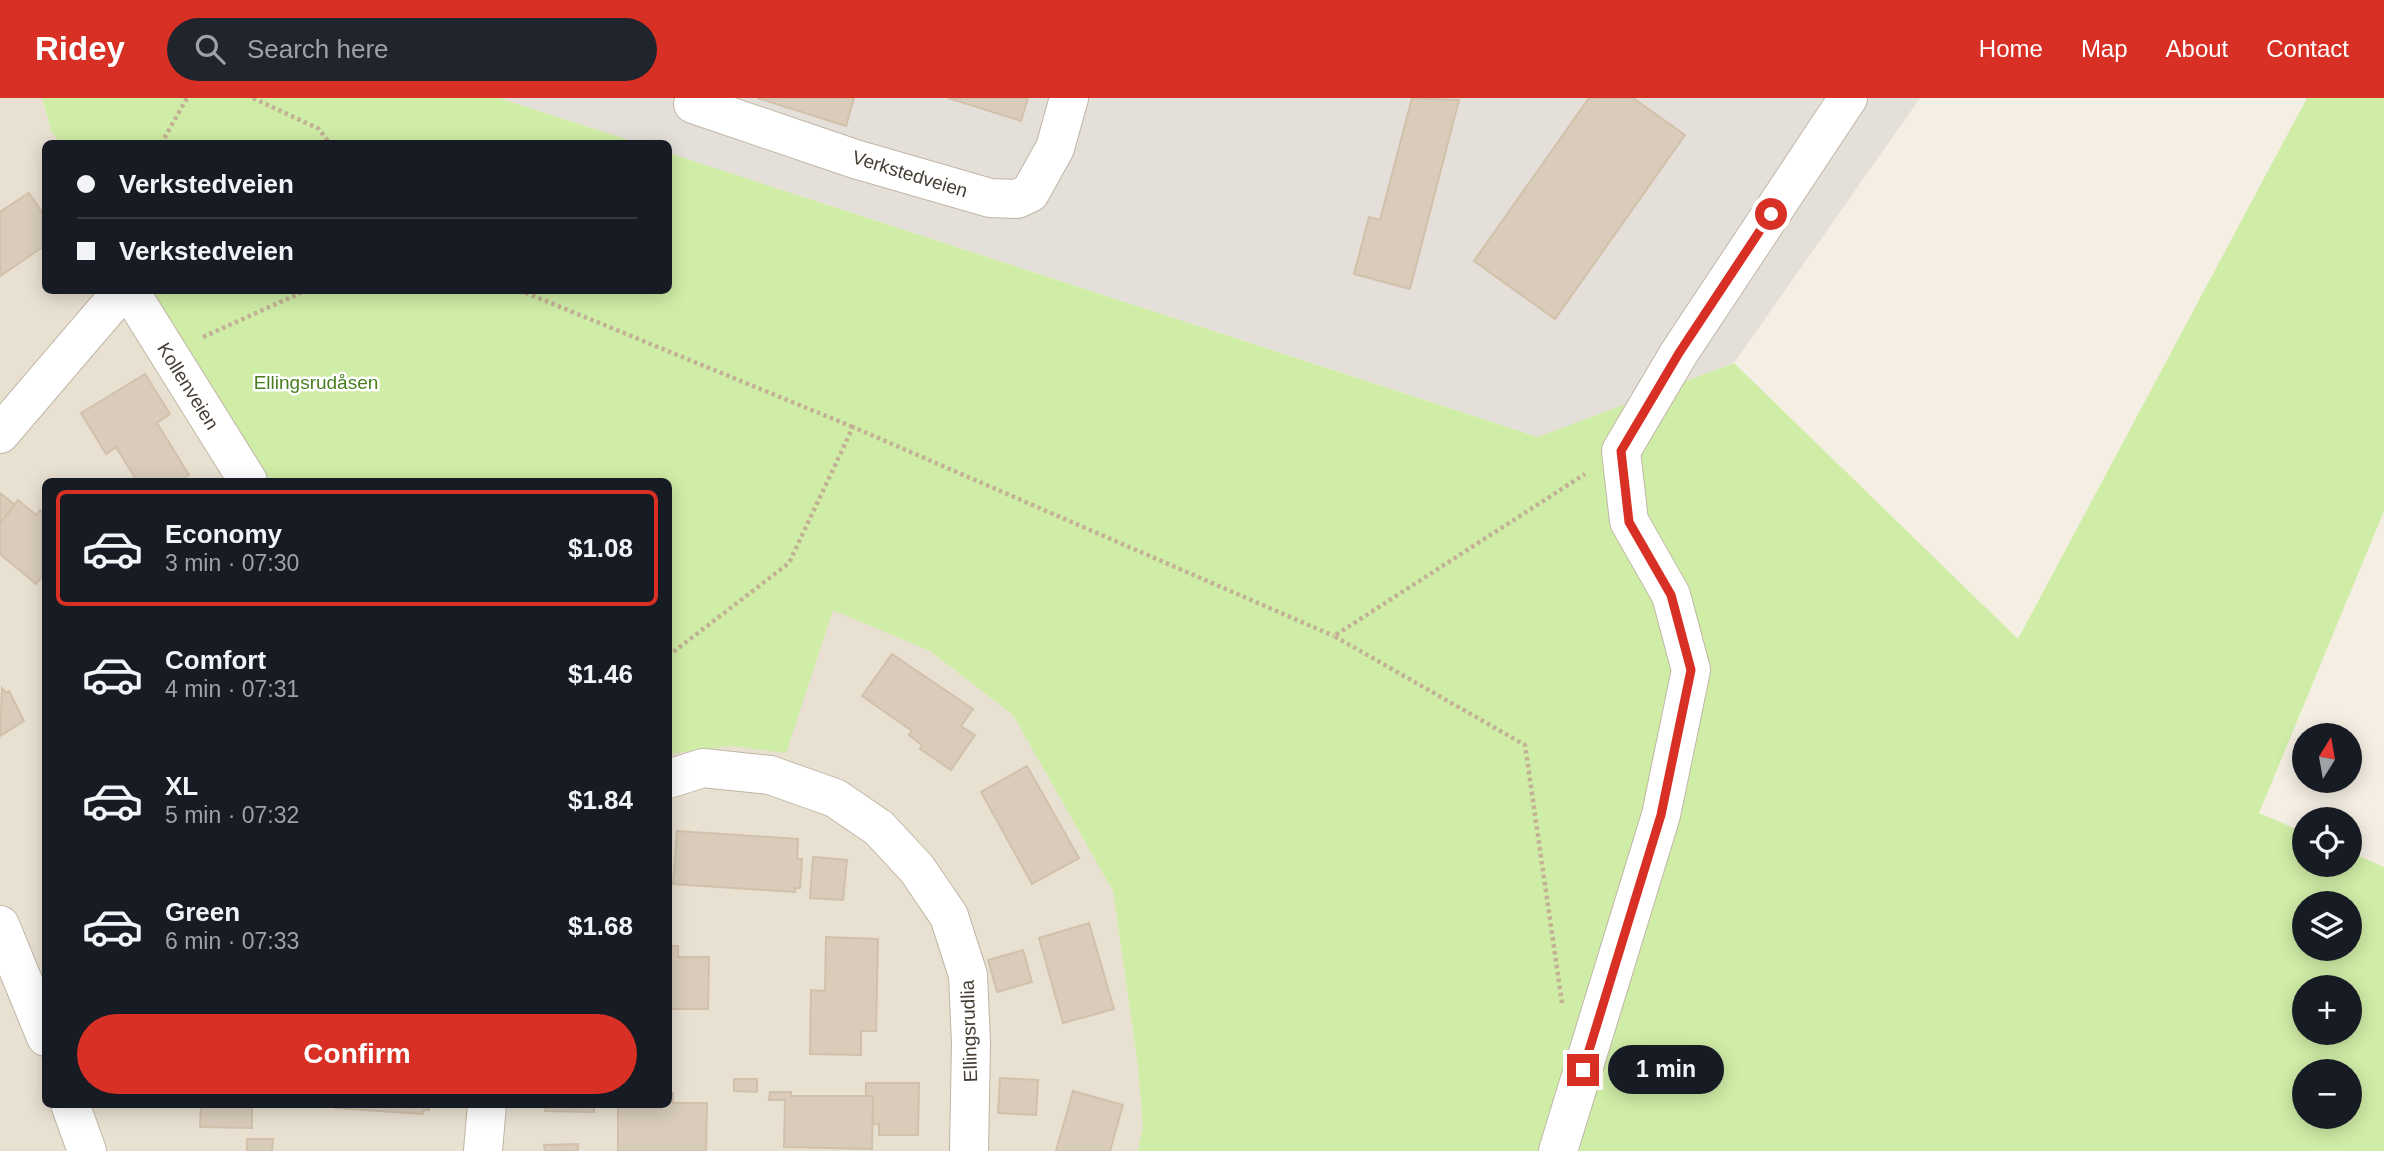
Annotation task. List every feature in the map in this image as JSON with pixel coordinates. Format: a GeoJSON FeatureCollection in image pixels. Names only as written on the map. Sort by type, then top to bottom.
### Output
{"type":"FeatureCollection","features":[{"type":"Feature","properties":{"kind":"street","name":"Verkstedveien"},"geometry":{"type":"LineString","coordinates":[[693,104],[867,162],[990,198],[1017,200],[1030,192],[1055,148],[1069,98]]}},
{"type":"Feature","properties":{"kind":"street"},"geometry":{"type":"LineString","coordinates":[[1558,1151],[1661,815],[1691,670],[1671,595],[1629,522],[1621,451],[1679,353],[1848,98]]}},
{"type":"Feature","properties":{"kind":"street"},"geometry":{"type":"LineString","coordinates":[[0,434],[120,294]]}},
{"type":"Feature","properties":{"kind":"street","name":"Kollenveien"},"geometry":{"type":"LineString","coordinates":[[131,294],[246,478]]}},
{"type":"Feature","properties":{"kind":"street","name":"Ellingsrudlia"},"geometry":{"type":"LineString","coordinates":[[672,778],[703,768],[769,775],[835,798],[879,828],[917,869],[949,916],[968,975],[971,1043],[969,1151]]}},
{"type":"Feature","properties":{"kind":"street"},"geometry":{"type":"LineString","coordinates":[[0,925],[42,1027]]}},
{"type":"Feature","properties":{"kind":"street"},"geometry":{"type":"LineString","coordinates":[[71,1108],[87,1151]]}},
{"type":"Feature","properties":{"kind":"street"},"geometry":{"type":"LineString","coordinates":[[483,1151],[487,1108]]}},
{"type":"Feature","properties":{"kind":"path"},"geometry":{"type":"LineString","coordinates":[[163,140],[187,98]]}},
{"type":"Feature","properties":{"kind":"path"},"geometry":{"type":"LineString","coordinates":[[253,98],[319,129],[327,140]]}},
{"type":"Feature","properties":{"kind":"path"},"geometry":{"type":"LineString","coordinates":[[167,353],[298,294]]}},
{"type":"Feature","properties":{"kind":"path"},"geometry":{"type":"LineString","coordinates":[[529,294],[853,427],[1334,636],[1525,745],[1562,1009]]}},
{"type":"Feature","properties":{"kind":"path"},"geometry":{"type":"LineString","coordinates":[[672,653],[789,563],[853,427]]}},
{"type":"Feature","properties":{"kind":"path"},"geometry":{"type":"LineString","coordinates":[[1334,636],[1621,451]]}},
{"type":"Feature","properties":{"kind":"shaded area"},"geometry":{"type":"Polygon","coordinates":[[[0,98],[42,98],[51,130],[58,140],[42,140],[42,294],[153,294],[268,478],[42,478],[42,1108],[672,1108],[672,596],[832,609],[930,651],[1013,715],[1113,891],[1138,1066],[1143,1128],[1138,1151],[0,1151],[0,98]]]}},
{"type":"Feature","properties":{"kind":"shaded area"},"geometry":{"type":"Polygon","coordinates":[[[499,98],[1920,98],[1734,363],[1539,437],[672,154],[672,140],[629,140],[499,98]]]}},
{"type":"Feature","properties":{"kind":"green space"},"geometry":{"type":"Polygon","coordinates":[[[42,98],[499,98],[629,140],[58,140],[51,130],[42,98]]]}},
{"type":"Feature","properties":{"kind":"green space","name":"Ellingsrudåsen"},"geometry":{"type":"Polygon","coordinates":[[[2307,98],[2384,98],[2384,511],[2296,723],[2292,723],[2292,733],[2259,813],[2292,827],[2292,877],[2362,877],[2362,857],[2384,867],[2384,1151],[1138,1151],[1143,1128],[1138,1066],[1113,891],[1013,715],[930,651],[833,610],[786,753],[731,746],[672,754],[672,478],[268,478],[153,294],[672,294],[672,154],[1538,437],[1734,363],[2018,639],[2307,98]]]}},
{"type":"Feature","properties":{"kind":"building"},"geometry":{"type":"Polygon","coordinates":[[[757,98],[854,98],[846,126],[757,98]]]}},
{"type":"Feature","properties":{"kind":"building"},"geometry":{"type":"Polygon","coordinates":[[[948,98],[1028,98],[1021,121],[948,98]]]}},
{"type":"Feature","properties":{"kind":"building"},"geometry":{"type":"Polygon","coordinates":[[[1412,98],[1459,100],[1410,289],[1354,274],[1369,217],[1380,220],[1412,98]]]}},
{"type":"Feature","properties":{"kind":"building"},"geometry":{"type":"Polygon","coordinates":[[[1589,98],[1633,98],[1685,135],[1555,319],[1474,261],[1589,98]]]}},
{"type":"Feature","properties":{"kind":"building"},"geometry":{"type":"Polygon","coordinates":[[[29,193],[42,212],[42,248],[0,276],[0,212],[29,193]]]}},
{"type":"Feature","properties":{"kind":"building"},"geometry":{"type":"Polygon","coordinates":[[[145,374],[170,414],[157,423],[189,475],[184,478],[135,478],[116,447],[106,454],[81,413],[145,374]]]}},
{"type":"Feature","properties":{"kind":"building"},"geometry":{"type":"Polygon","coordinates":[[[0,493],[15,505],[0,523],[0,493]]]}},
{"type":"Feature","properties":{"kind":"building"},"geometry":{"type":"Polygon","coordinates":[[[18,500],[36,515],[40,510],[42,512],[42,577],[36,584],[0,554],[0,523],[18,500]]]}},
{"type":"Feature","properties":{"kind":"building"},"geometry":{"type":"Polygon","coordinates":[[[892,654],[973,709],[961,726],[975,735],[951,770],[920,749],[922,745],[909,735],[912,731],[862,696],[892,654]]]}},
{"type":"Feature","properties":{"kind":"building"},"geometry":{"type":"Polygon","coordinates":[[[2,688],[6,693],[9,691],[24,721],[0,736],[2,688]]]}},
{"type":"Feature","properties":{"kind":"building"},"geometry":{"type":"Polygon","coordinates":[[[1027,766],[1079,858],[1032,884],[981,792],[1027,766]]]}},
{"type":"Feature","properties":{"kind":"building"},"geometry":{"type":"Polygon","coordinates":[[[677,831],[798,839],[797,859],[802,859],[800,888],[795,888],[795,892],[673,884],[677,831]]]}},
{"type":"Feature","properties":{"kind":"building"},"geometry":{"type":"Polygon","coordinates":[[[813,857],[847,860],[843,900],[810,898],[813,857]]]}},
{"type":"Feature","properties":{"kind":"building"},"geometry":{"type":"Polygon","coordinates":[[[1089,923],[1114,1009],[1063,1023],[1039,938],[1089,923]]]}},
{"type":"Feature","properties":{"kind":"building"},"geometry":{"type":"Polygon","coordinates":[[[826,937],[878,939],[876,1031],[861,1031],[861,1055],[810,1054],[811,990],[825,991],[826,937]]]}},
{"type":"Feature","properties":{"kind":"building"},"geometry":{"type":"Polygon","coordinates":[[[672,946],[678,946],[678,957],[709,957],[708,1009],[672,1009],[672,946]]]}},
{"type":"Feature","properties":{"kind":"building"},"geometry":{"type":"Polygon","coordinates":[[[1023,950],[1032,982],[997,992],[988,960],[1023,950]]]}},
{"type":"Feature","properties":{"kind":"building"},"geometry":{"type":"Polygon","coordinates":[[[1000,1078],[1038,1080],[1036,1115],[998,1113],[1000,1078]]]}},
{"type":"Feature","properties":{"kind":"building"},"geometry":{"type":"Polygon","coordinates":[[[734,1079],[757,1079],[757,1092],[734,1091],[734,1079]]]}},
{"type":"Feature","properties":{"kind":"building"},"geometry":{"type":"Polygon","coordinates":[[[866,1083],[919,1083],[918,1135],[879,1135],[879,1124],[873,1124],[873,1096],[866,1096],[866,1083]]]}},
{"type":"Feature","properties":{"kind":"building"},"geometry":{"type":"Polygon","coordinates":[[[1073,1091],[1123,1105],[1110,1151],[1056,1151],[1073,1091]]]}},
{"type":"Feature","properties":{"kind":"building"},"geometry":{"type":"Polygon","coordinates":[[[770,1092],[791,1092],[791,1096],[873,1096],[872,1149],[784,1147],[785,1100],[769,1100],[770,1092]]]}},
{"type":"Feature","properties":{"kind":"building"},"geometry":{"type":"Polygon","coordinates":[[[672,1093],[673,1103],[707,1103],[706,1151],[618,1151],[618,1108],[672,1108],[672,1093]]]}},
{"type":"Feature","properties":{"kind":"building"},"geometry":{"type":"Polygon","coordinates":[[[201,1108],[252,1108],[252,1128],[200,1127],[201,1108]]]}},
{"type":"Feature","properties":{"kind":"building"},"geometry":{"type":"Polygon","coordinates":[[[335,1108],[429,1108],[424,1110],[423,1114],[335,1108]]]}},
{"type":"Feature","properties":{"kind":"building"},"geometry":{"type":"Polygon","coordinates":[[[545,1108],[594,1108],[594,1112],[545,1111],[545,1108]]]}},
{"type":"Feature","properties":{"kind":"building"},"geometry":{"type":"Polygon","coordinates":[[[247,1139],[273,1139],[272,1151],[247,1151],[247,1139]]]}},
{"type":"Feature","properties":{"kind":"building"},"geometry":{"type":"Polygon","coordinates":[[[578,1144],[578,1151],[545,1151],[544,1145],[578,1144]]]}},
{"type":"Feature","properties":{"kind":"route"},"geometry":{"type":"LineString","coordinates":[[1583,1070],[1661,815],[1691,670],[1671,595],[1629,522],[1621,451],[1679,353],[1771,214]]}}]}
